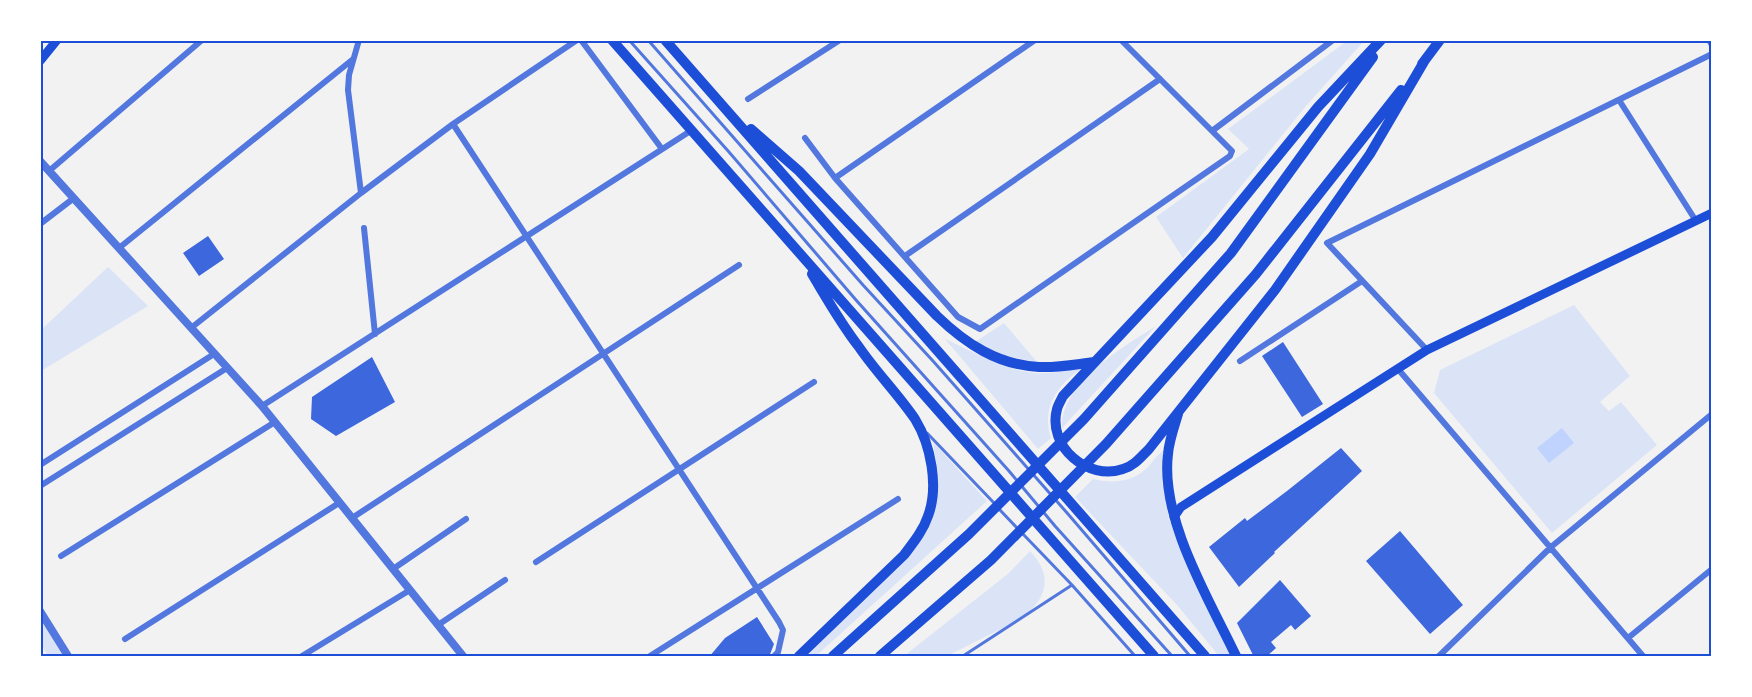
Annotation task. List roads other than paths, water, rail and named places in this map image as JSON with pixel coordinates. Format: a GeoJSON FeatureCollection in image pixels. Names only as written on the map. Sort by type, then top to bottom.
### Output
{"type":"FeatureCollection","features":[{"type":"Feature","properties":{"kind":"highway"},"geometry":{"type":"LineString","coordinates":[[612,40],[1154,657]]}},
{"type":"Feature","properties":{"kind":"highway"},"geometry":{"type":"LineString","coordinates":[[665,40],[1205,657]]}},
{"type":"Feature","properties":{"kind":"highway"},"geometry":{"type":"LineString","coordinates":[[1383,40],[1317,108],[1212,237],[1063,396],[1057,410],[1056,425],[1063,447],[1077,462],[1094,471],[1108,472],[1125,469],[1137,462],[1149,449],[1282,281],[1370,154],[1425,60]]}},
{"type":"Feature","properties":{"kind":"highway"},"geometry":{"type":"LineString","coordinates":[[833,657],[969,534],[1084,419],[1231,253],[1383,40]]}},
{"type":"Feature","properties":{"kind":"highway"},"geometry":{"type":"LineString","coordinates":[[880,657],[991,560],[1106,444],[1256,274],[1440,40]]}},
{"type":"Feature","properties":{"kind":"highway"},"geometry":{"type":"LineString","coordinates":[[723,105],[799,171],[937,316],[961,338],[1011,363],[1042,367],[1096,362]]}},
{"type":"Feature","properties":{"kind":"highway"},"geometry":{"type":"LineString","coordinates":[[799,657],[904,555],[918,537],[928,516],[933,481],[927,449],[915,421],[837,316],[800,253]]}},
{"type":"Feature","properties":{"kind":"highway"},"geometry":{"type":"LineString","coordinates":[[1179,411],[1168,454],[1170,499],[1174,517],[1191,560],[1236,657]]}},
{"type":"Feature","properties":{"kind":"main road"},"geometry":{"type":"LineString","coordinates":[[40,62],[57,40]]}},
{"type":"Feature","properties":{"kind":"main road"},"geometry":{"type":"LineString","coordinates":[[1174,517],[1181,507],[1427,350],[1712,213]]}},
{"type":"Feature","properties":{"kind":"street"},"geometry":{"type":"LineString","coordinates":[[49,171],[202,40]]}},
{"type":"Feature","properties":{"kind":"street"},"geometry":{"type":"LineString","coordinates":[[359,40],[349,75],[349,105],[361,193]]}},
{"type":"Feature","properties":{"kind":"street"},"geometry":{"type":"LineString","coordinates":[[191,328],[361,193],[453,124],[579,40],[662,149]]}},
{"type":"Feature","properties":{"kind":"street"},"geometry":{"type":"LineString","coordinates":[[748,99],[840,40]]}},
{"type":"Feature","properties":{"kind":"street"},"geometry":{"type":"LineString","coordinates":[[835,178],[1035,40]]}},
{"type":"Feature","properties":{"kind":"street"},"geometry":{"type":"LineString","coordinates":[[805,138],[835,178],[958,317],[980,329],[1230,156],[1232,151],[1121,40]]}},
{"type":"Feature","properties":{"kind":"street"},"geometry":{"type":"LineString","coordinates":[[1212,131],[1333,40]]}},
{"type":"Feature","properties":{"kind":"street"},"geometry":{"type":"LineString","coordinates":[[1709,40],[1712,45]]}},
{"type":"Feature","properties":{"kind":"street"},"geometry":{"type":"LineString","coordinates":[[1427,350],[1327,243],[1712,54]]}},
{"type":"Feature","properties":{"kind":"street"},"geometry":{"type":"LineString","coordinates":[[118,248],[352,60]]}},
{"type":"Feature","properties":{"kind":"street"},"geometry":{"type":"LineString","coordinates":[[905,256],[1160,80]]}},
{"type":"Feature","properties":{"kind":"street"},"geometry":{"type":"LineString","coordinates":[[1619,100],[1696,221]]}},
{"type":"Feature","properties":{"kind":"street"},"geometry":{"type":"LineString","coordinates":[[453,124],[783,630],[778,651],[774,657]]}},
{"type":"Feature","properties":{"kind":"street"},"geometry":{"type":"LineString","coordinates":[[262,406],[692,130]]}},
{"type":"Feature","properties":{"kind":"street"},"geometry":{"type":"LineString","coordinates":[[40,161],[262,406],[463,657]]}},
{"type":"Feature","properties":{"kind":"street"},"geometry":{"type":"LineString","coordinates":[[40,224],[74,198]]}},
{"type":"Feature","properties":{"kind":"street"},"geometry":{"type":"LineString","coordinates":[[364,228],[375,334]]}},
{"type":"Feature","properties":{"kind":"street"},"geometry":{"type":"LineString","coordinates":[[352,518],[739,265]]}},
{"type":"Feature","properties":{"kind":"street"},"geometry":{"type":"LineString","coordinates":[[1240,361],[1362,281]]}},
{"type":"Feature","properties":{"kind":"street"},"geometry":{"type":"LineString","coordinates":[[40,465],[214,354]]}},
{"type":"Feature","properties":{"kind":"street"},"geometry":{"type":"LineString","coordinates":[[40,486],[227,368]]}},
{"type":"Feature","properties":{"kind":"street"},"geometry":{"type":"LineString","coordinates":[[1398,369],[1551,546],[1643,657]]}},
{"type":"Feature","properties":{"kind":"street"},"geometry":{"type":"LineString","coordinates":[[536,562],[814,382]]}},
{"type":"Feature","properties":{"kind":"street"},"geometry":{"type":"LineString","coordinates":[[1438,657],[1551,546],[1712,414]]}},
{"type":"Feature","properties":{"kind":"street"},"geometry":{"type":"LineString","coordinates":[[61,555],[275,422]]}},
{"type":"Feature","properties":{"kind":"street"},"geometry":{"type":"LineString","coordinates":[[650,657],[898,499]]}},
{"type":"Feature","properties":{"kind":"street"},"geometry":{"type":"LineString","coordinates":[[125,639],[339,503]]}},
{"type":"Feature","properties":{"kind":"street"},"geometry":{"type":"LineString","coordinates":[[393,569],[466,519]]}},
{"type":"Feature","properties":{"kind":"street"},"geometry":{"type":"LineString","coordinates":[[1628,638],[1712,569]]}},
{"type":"Feature","properties":{"kind":"street"},"geometry":{"type":"LineString","coordinates":[[438,625],[505,580]]}},
{"type":"Feature","properties":{"kind":"street"},"geometry":{"type":"LineString","coordinates":[[302,657],[410,590]]}},
{"type":"Feature","properties":{"kind":"street"},"geometry":{"type":"LineString","coordinates":[[40,611],[68,657]]}},
{"type":"Feature","properties":{"kind":"lane"},"geometry":{"type":"LineString","coordinates":[[629,40],[1172,657]]}},
{"type":"Feature","properties":{"kind":"lane"},"geometry":{"type":"LineString","coordinates":[[648,40],[1068,514],[1190,657]]}},
{"type":"Feature","properties":{"kind":"lane"},"geometry":{"type":"LineString","coordinates":[[915,421],[1072,585],[1136,657]]}},
{"type":"Feature","properties":{"kind":"lane"},"geometry":{"type":"LineString","coordinates":[[963,657],[1072,585]]}},
{"type":"Feature","properties":{"kind":"water"},"geometry":{"type":"Polygon","coordinates":[[[1562,428],[1574,443],[1549,463],[1537,448],[1562,428]]]}}]}
